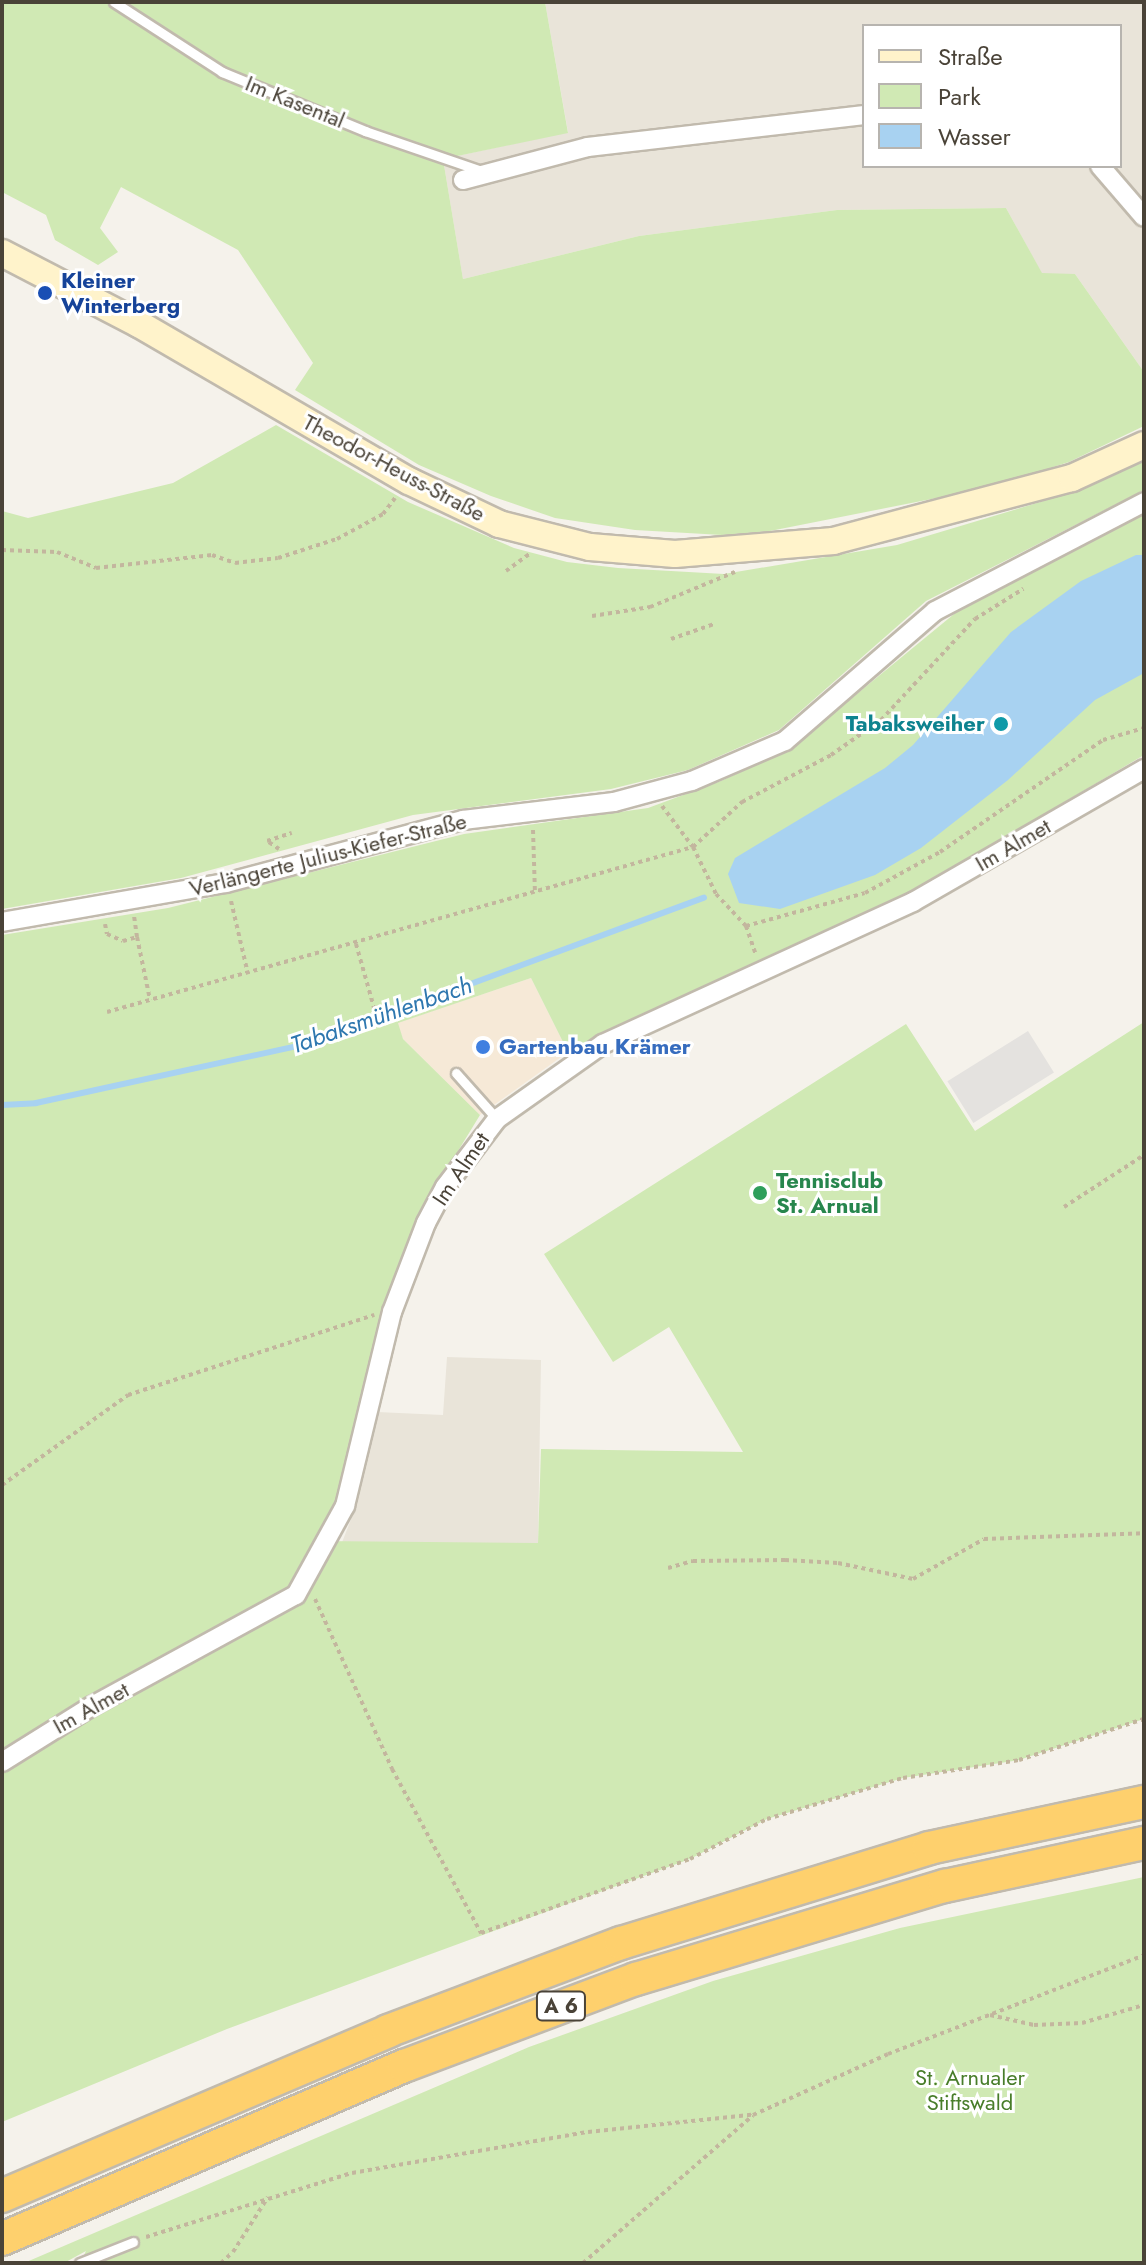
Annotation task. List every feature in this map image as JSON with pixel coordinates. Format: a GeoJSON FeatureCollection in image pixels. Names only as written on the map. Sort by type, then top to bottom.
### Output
{"type":"FeatureCollection","features":[{"type":"Feature","properties":{"kind":"highway","name":"A 6"},"geometry":{"type":"LineString","coordinates":[[2,2196],[361,2042],[621,1943],[929,1848],[1144,1802]]}},
{"type":"Feature","properties":{"kind":"highway","name":"A 6"},"geometry":{"type":"LineString","coordinates":[[2,2239],[391,2071],[636,1979],[914,1894],[1144,1843]]}},
{"type":"Feature","properties":{"kind":"street"},"geometry":{"type":"LineString","coordinates":[[463,180],[588,147],[862,115]]}},
{"type":"Feature","properties":{"kind":"street"},"geometry":{"type":"LineString","coordinates":[[1102,168],[1144,217]]}},
{"type":"Feature","properties":{"kind":"street","name":"Theodor-Heuss-Straße"},"geometry":{"type":"LineString","coordinates":[[2,253],[139,324],[409,481],[499,524],[545,539],[635,553],[755,550],[896,528],[1072,478],[1144,445]]}},
{"type":"Feature","properties":{"kind":"street","name":"Verlängerte Julius-Kiefer-Straße"},"geometry":{"type":"LineString","coordinates":[[2,922],[132,902],[226,883],[401,833],[653,794],[785,741],[935,611],[1144,502]]}},
{"type":"Feature","properties":{"kind":"street","name":"Im Almet"},"geometry":{"type":"LineString","coordinates":[[2,1762],[92,1706],[279,1607],[306,1577],[345,1506],[392,1312],[445,1187],[497,1119],[593,1049],[913,902],[1144,769]]}},
{"type":"Feature","properties":{"kind":"lane","name":"Im Kasental"},"geometry":{"type":"LineString","coordinates":[[114,2],[222,72],[365,131],[490,173]]}},
{"type":"Feature","properties":{"kind":"lane"},"geometry":{"type":"LineString","coordinates":[[456,1073],[497,1119]]}},
{"type":"Feature","properties":{"kind":"lane"},"geometry":{"type":"LineString","coordinates":[[80,2263],[133,2242]]}},
{"type":"Feature","properties":{"kind":"path"},"geometry":{"type":"LineString","coordinates":[[2,550],[57,552],[96,568],[212,555],[235,563],[278,558],[337,539],[383,514],[409,481]]}},
{"type":"Feature","properties":{"kind":"path"},"geometry":{"type":"LineString","coordinates":[[592,616],[650,607],[732,575]]}},
{"type":"Feature","properties":{"kind":"path"},"geometry":{"type":"LineString","coordinates":[[107,1012],[693,847],[742,802],[831,755],[881,720],[975,619],[1025,588]]}},
{"type":"Feature","properties":{"kind":"path"},"geometry":{"type":"LineString","coordinates":[[671,639],[714,624]]}},
{"type":"Feature","properties":{"kind":"path"},"geometry":{"type":"LineString","coordinates":[[746,926],[865,893],[940,852],[1103,740],[1144,728]]}},
{"type":"Feature","properties":{"kind":"path"},"geometry":{"type":"LineString","coordinates":[[653,794],[693,847],[711,887],[746,926],[763,972]]}},
{"type":"Feature","properties":{"kind":"path"},"geometry":{"type":"LineString","coordinates":[[532,812],[535,892]]}},
{"type":"Feature","properties":{"kind":"path"},"geometry":{"type":"LineString","coordinates":[[226,883],[248,974]]}},
{"type":"Feature","properties":{"kind":"path"},"geometry":{"type":"LineString","coordinates":[[132,902],[150,1000]]}},
{"type":"Feature","properties":{"kind":"path"},"geometry":{"type":"LineString","coordinates":[[101,906],[107,934],[123,941],[137,937]]}},
{"type":"Feature","properties":{"kind":"path"},"geometry":{"type":"LineString","coordinates":[[355,943],[375,1011]]}},
{"type":"Feature","properties":{"kind":"path"},"geometry":{"type":"LineString","coordinates":[[1064,1207],[1144,1155]]}},
{"type":"Feature","properties":{"kind":"path"},"geometry":{"type":"LineString","coordinates":[[2,1485],[128,1395],[284,1342],[392,1312]]}},
{"type":"Feature","properties":{"kind":"path"},"geometry":{"type":"LineString","coordinates":[[668,1568],[693,1561],[785,1560],[838,1563],[913,1579],[984,1539],[1144,1533]]}},
{"type":"Feature","properties":{"kind":"path"},"geometry":{"type":"LineString","coordinates":[[306,1577],[392,1769],[481,1933],[690,1859],[767,1819],[903,1778],[1019,1760],[1144,1719]]}},
{"type":"Feature","properties":{"kind":"path"},"geometry":{"type":"LineString","coordinates":[[133,2242],[269,2195],[450,2154],[753,2115],[988,2014],[1144,1955]]}},
{"type":"Feature","properties":{"kind":"path"},"geometry":{"type":"LineString","coordinates":[[988,2014],[1034,2025],[1082,2023],[1144,2005]]}},
{"type":"Feature","properties":{"kind":"path"},"geometry":{"type":"LineString","coordinates":[[583,2263],[753,2115]]}},
{"type":"Feature","properties":{"kind":"path"},"geometry":{"type":"LineString","coordinates":[[221,2263],[233,2252],[269,2195]]}},
{"type":"Feature","properties":{"kind":"shaded area"},"geometry":{"type":"Polygon","coordinates":[[[545,2],[1144,2],[1144,372],[1075,274],[1042,274],[1006,208],[837,210],[639,236],[463,279],[443,159],[568,132],[545,2]]]}},
{"type":"Feature","properties":{"kind":"shaded area"},"geometry":{"type":"Polygon","coordinates":[[[531,978],[568,1052],[480,1115],[403,1039],[397,1023],[531,978]]]}},
{"type":"Feature","properties":{"kind":"shaded area"},"geometry":{"type":"Polygon","coordinates":[[[1028,1031],[1054,1073],[973,1123],[947,1081],[1028,1031]]]}},
{"type":"Feature","properties":{"kind":"shaded area"},"geometry":{"type":"Polygon","coordinates":[[[447,1357],[541,1360],[538,1543],[341,1545],[355,1509],[377,1412],[443,1415],[447,1357]]]}},
{"type":"Feature","properties":{"kind":"green space"},"geometry":{"type":"Polygon","coordinates":[[[2,2],[545,2],[568,133],[443,159],[463,279],[639,236],[837,210],[1006,208],[1042,273],[1075,274],[1144,372],[1144,426],[1069,462],[987,488],[770,531],[722,535],[635,530],[555,518],[491,496],[419,465],[295,390],[313,363],[238,250],[121,187],[100,228],[118,252],[98,265],[55,240],[46,215],[2,192],[2,2]]]}},
{"type":"Feature","properties":{"kind":"green space"},"geometry":{"type":"Polygon","coordinates":[[[276,425],[408,502],[514,548],[567,562],[618,568],[724,574],[897,545],[1077,491],[1144,461],[1144,490],[926,601],[779,730],[688,770],[611,789],[413,815],[181,878],[2,909],[2,511],[28,518],[173,483],[276,425]]]}},
{"type":"Feature","properties":{"kind":"green space"},"geometry":{"type":"Polygon","coordinates":[[[1144,513],[1144,755],[914,891],[568,1052],[531,978],[398,1023],[403,1039],[480,1115],[425,1205],[407,1247],[337,1503],[317,1541],[538,1543],[541,1449],[743,1452],[669,1327],[613,1362],[544,1254],[906,1024],[975,1131],[1144,1022],[1144,1719],[1019,1760],[903,1778],[767,1819],[690,1859],[227,2029],[2,2122],[2,935],[168,908],[464,834],[648,808],[721,781],[790,749],[965,605],[1144,513]]]}},
{"type":"Feature","properties":{"kind":"green space","name":"St. Arnualer Stiftswald"},"geometry":{"type":"Polygon","coordinates":[[[1144,1877],[1144,2263],[80,2263],[86,2251],[64,2263],[24,2263],[529,2047],[713,1981],[900,1928],[1144,1877]]]}},
{"type":"Feature","properties":{"kind":"water","name":"Tabaksweiher"},"geometry":{"type":"Polygon","coordinates":[[[1136,555],[1144,555],[1144,673],[1095,700],[1008,780],[921,848],[875,875],[780,909],[739,903],[728,874],[735,858],[885,768],[913,745],[1011,632],[1081,581],[1136,555]]]}},
{"type":"Feature","properties":{"kind":"waterway","name":"Tabaksmühlenbach"},"geometry":{"type":"LineString","coordinates":[[2,1105],[36,1103],[311,1043],[704,898]]}},
{"type":"Feature","properties":{"kind":"place","name":"Kleiner Winterberg"},"geometry":{"type":"Point","coordinates":[45,293]}},
{"type":"Feature","properties":{"kind":"place","name":"Tabaksweiher"},"geometry":{"type":"Point","coordinates":[1001,724]}},
{"type":"Feature","properties":{"kind":"place","name":"Gartenbau Krämer"},"geometry":{"type":"Point","coordinates":[483,1047]}},
{"type":"Feature","properties":{"kind":"place","name":"Tennisclub St. Arnual"},"geometry":{"type":"Point","coordinates":[760,1193]}}]}
